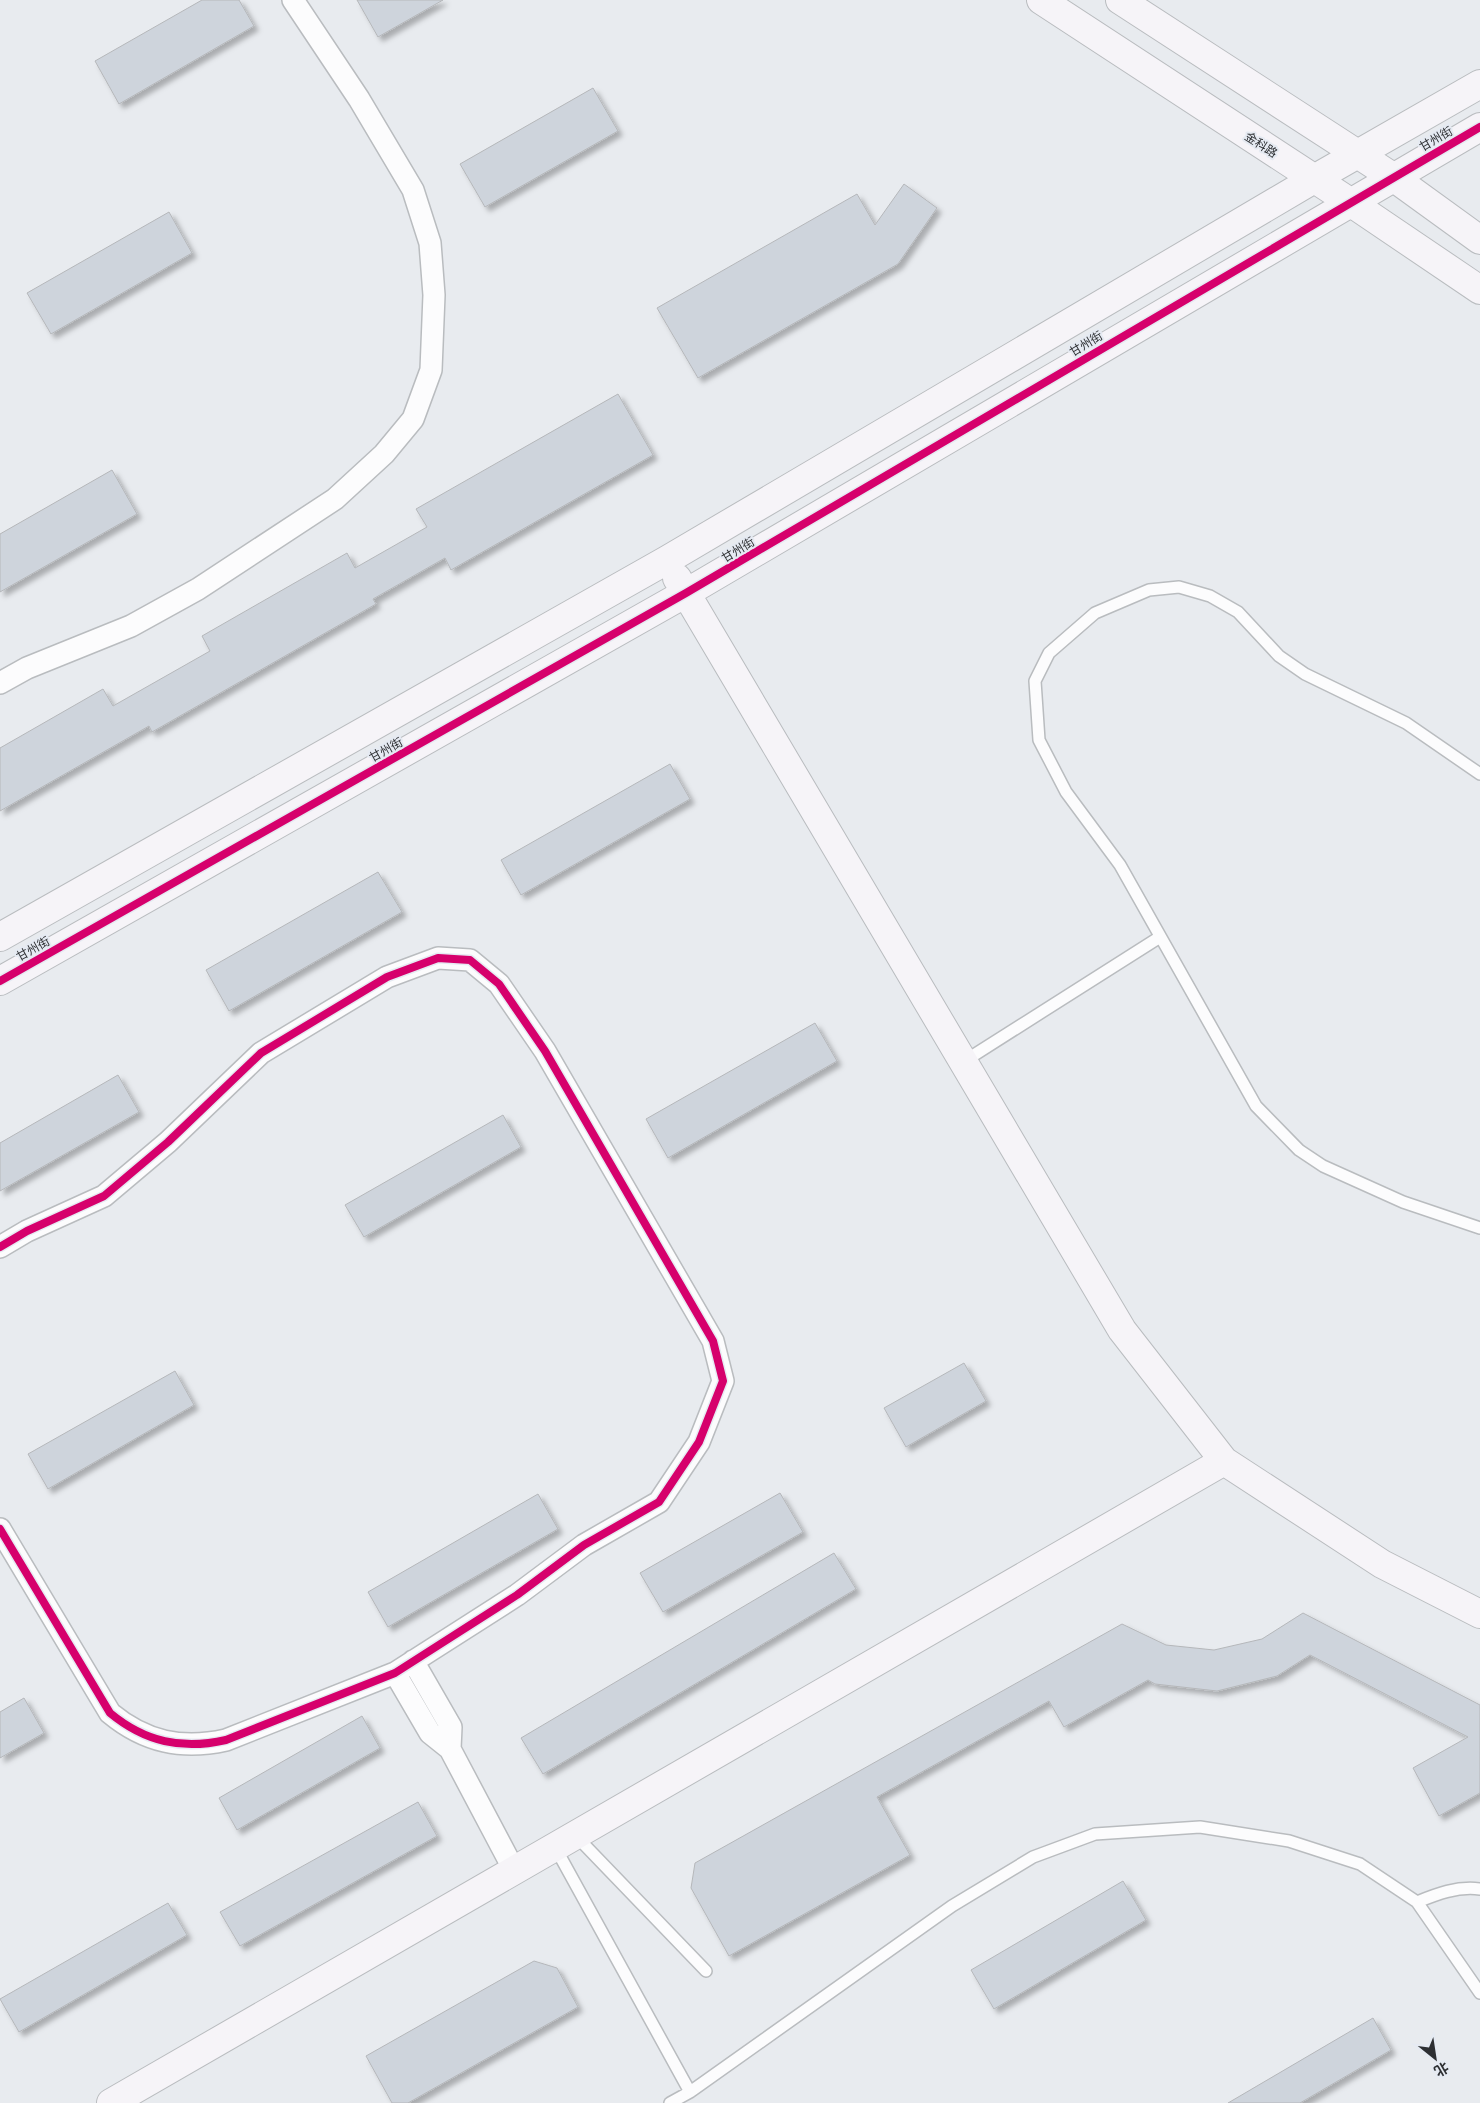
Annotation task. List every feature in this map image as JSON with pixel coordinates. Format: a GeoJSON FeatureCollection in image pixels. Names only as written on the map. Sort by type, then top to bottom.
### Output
{"type":"FeatureCollection","features":[{"type":"Feature","properties":{"kind":"street"},"geometry":{"type":"LineString","coordinates":[[0,683],[27,668],[132,626],[198,589],[335,498],[384,454],[413,418],[431,370],[434,295],[430,243],[413,190],[359,99],[293,0]]}},
{"type":"Feature","properties":{"kind":"street","name":"金科路"},"geometry":{"type":"LineString","coordinates":[[1041,0],[1350,202],[1480,290]]}},
{"type":"Feature","properties":{"kind":"street"},"geometry":{"type":"LineString","coordinates":[[1120,0],[1393,177],[1480,240]]}},
{"type":"Feature","properties":{"kind":"street"},"geometry":{"type":"LineString","coordinates":[[0,937],[667,560],[1314,179],[1480,84]]}},
{"type":"Feature","properties":{"kind":"street","name":"甘州街"},"geometry":{"type":"LineString","coordinates":[[0,981],[686,593],[1480,127]]}},
{"type":"Feature","properties":{"kind":"street"},"geometry":{"type":"LineString","coordinates":[[667,560],[1122,1330],[1224,1461],[1382,1564],[1480,1614]]}},
{"type":"Feature","properties":{"kind":"street"},"geometry":{"type":"LineString","coordinates":[[0,1247],[27,1231],[104,1196],[168,1142],[261,1053],[387,977],[438,958],[470,960],[499,984],[545,1051],[713,1341],[723,1382],[699,1442],[659,1502],[584,1545],[517,1595],[395,1673],[226,1740],[203,1745],[181,1745],[151,1738],[130,1728],[110,1713],[0,1528]]}},
{"type":"Feature","properties":{"kind":"street"},"geometry":{"type":"LineString","coordinates":[[111,2103],[1224,1461]]}},
{"type":"Feature","properties":{"kind":"street"},"geometry":{"type":"LineString","coordinates":[[413,1661],[451,1727],[450,1748]]}},
{"type":"Feature","properties":{"kind":"street"},"geometry":{"type":"LineString","coordinates":[[395,1673],[430,1733],[450,1748],[514,1870]]}},
{"type":"Feature","properties":{"kind":"lane"},"geometry":{"type":"LineString","coordinates":[[1480,774],[1406,723],[1305,674],[1279,656],[1238,612],[1210,596],[1179,588],[1149,590],[1095,613],[1049,653],[1035,681],[1039,740],[1066,792],[1120,865],[1256,1106],[1299,1150],[1323,1166],[1403,1202],[1480,1228]]}},
{"type":"Feature","properties":{"kind":"lane"},"geometry":{"type":"LineString","coordinates":[[963,1062],[1160,937]]}},
{"type":"Feature","properties":{"kind":"lane"},"geometry":{"type":"LineString","coordinates":[[670,2103],[690,2092],[952,1906],[1033,1858],[1096,1834],[1200,1827],[1289,1841],[1360,1864],[1417,1902],[1480,1993]]}},
{"type":"Feature","properties":{"kind":"lane"},"geometry":{"type":"LineString","coordinates":[[565,1841],[706,1971]]}},
{"type":"Feature","properties":{"kind":"lane"},"geometry":{"type":"LineString","coordinates":[[565,1841],[690,2092]]}},
{"type":"Feature","properties":{"kind":"lane"},"geometry":{"type":"LineString","coordinates":[[1417,1902],[1443,1891],[1480,1889]]}},
{"type":"Feature","properties":{"kind":"building"},"geometry":{"type":"Polygon","coordinates":[[[202,0],[239,0],[254,26],[119,104],[95,61],[202,0]]]}},
{"type":"Feature","properties":{"kind":"building"},"geometry":{"type":"Polygon","coordinates":[[[357,0],[443,0],[378,37],[357,0]]]}},
{"type":"Feature","properties":{"kind":"building"},"geometry":{"type":"Polygon","coordinates":[[[593,88],[618,131],[485,207],[460,164],[593,88]]]}},
{"type":"Feature","properties":{"kind":"building"},"geometry":{"type":"Polygon","coordinates":[[[904,184],[937,208],[898,264],[698,378],[657,308],[857,194],[875,225],[904,184]]]}},
{"type":"Feature","properties":{"kind":"building"},"geometry":{"type":"Polygon","coordinates":[[[169,212],[192,253],[51,334],[27,293],[169,212]]]}},
{"type":"Feature","properties":{"kind":"building"},"geometry":{"type":"Polygon","coordinates":[[[618,394],[653,455],[451,570],[445,558],[373,599],[376,604],[152,732],[149,726],[0,811],[0,748],[103,689],[113,706],[210,651],[202,636],[347,553],[355,568],[427,527],[416,509],[618,394]]]}},
{"type":"Feature","properties":{"kind":"building"},"geometry":{"type":"Polygon","coordinates":[[[112,470],[137,514],[0,592],[0,534],[112,470]]]}},
{"type":"Feature","properties":{"kind":"building"},"geometry":{"type":"Polygon","coordinates":[[[670,764],[690,799],[521,895],[501,860],[670,764]]]}},
{"type":"Feature","properties":{"kind":"building"},"geometry":{"type":"Polygon","coordinates":[[[378,872],[402,912],[229,1011],[206,970],[378,872]]]}},
{"type":"Feature","properties":{"kind":"building"},"geometry":{"type":"Polygon","coordinates":[[[815,1023],[837,1061],[668,1158],[646,1119],[815,1023]]]}},
{"type":"Feature","properties":{"kind":"building"},"geometry":{"type":"Polygon","coordinates":[[[118,1075],[139,1112],[0,1191],[0,1143],[118,1075]]]}},
{"type":"Feature","properties":{"kind":"building"},"geometry":{"type":"Polygon","coordinates":[[[503,1115],[521,1147],[364,1237],[345,1205],[503,1115]]]}},
{"type":"Feature","properties":{"kind":"building"},"geometry":{"type":"Polygon","coordinates":[[[964,1363],[986,1401],[906,1447],[884,1408],[964,1363]]]}},
{"type":"Feature","properties":{"kind":"building"},"geometry":{"type":"Polygon","coordinates":[[[175,1371],[194,1405],[48,1489],[28,1454],[175,1371]]]}},
{"type":"Feature","properties":{"kind":"building"},"geometry":{"type":"Polygon","coordinates":[[[780,1493],[803,1532],[663,1612],[640,1573],[780,1493]]]}},
{"type":"Feature","properties":{"kind":"building"},"geometry":{"type":"Polygon","coordinates":[[[538,1494],[558,1529],[388,1627],[368,1592],[538,1494]]]}},
{"type":"Feature","properties":{"kind":"building"},"geometry":{"type":"Polygon","coordinates":[[[834,1553],[856,1589],[543,1774],[521,1738],[834,1553]]]}},
{"type":"Feature","properties":{"kind":"building"},"geometry":{"type":"Polygon","coordinates":[[[1303,1613],[1480,1705],[1480,1793],[1439,1816],[1413,1768],[1468,1737],[1310,1655],[1277,1676],[1217,1691],[1155,1684],[1148,1680],[1064,1727],[1049,1701],[877,1797],[910,1855],[729,1956],[691,1888],[695,1863],[1122,1624],[1166,1645],[1214,1650],[1262,1639],[1303,1613]]]}},
{"type":"Feature","properties":{"kind":"building"},"geometry":{"type":"Polygon","coordinates":[[[24,1698],[44,1733],[0,1758],[0,1712],[24,1698]]]}},
{"type":"Feature","properties":{"kind":"building"},"geometry":{"type":"Polygon","coordinates":[[[362,1716],[380,1748],[237,1830],[219,1798],[362,1716]]]}},
{"type":"Feature","properties":{"kind":"building"},"geometry":{"type":"Polygon","coordinates":[[[418,1802],[437,1836],[240,1946],[220,1912],[418,1802]]]}},
{"type":"Feature","properties":{"kind":"building"},"geometry":{"type":"Polygon","coordinates":[[[1123,1881],[1146,1920],[994,2009],[971,1970],[1123,1881]]]}},
{"type":"Feature","properties":{"kind":"building"},"geometry":{"type":"Polygon","coordinates":[[[168,1903],[187,1935],[19,2032],[0,1999],[168,1903]]]}},
{"type":"Feature","properties":{"kind":"building"},"geometry":{"type":"Polygon","coordinates":[[[534,1961],[557,1968],[578,2007],[408,2103],[392,2103],[366,2056],[534,1961]]]}},
{"type":"Feature","properties":{"kind":"building"},"geometry":{"type":"Polygon","coordinates":[[[1373,2018],[1391,2050],[1300,2103],[1228,2103],[1373,2018]]]}},
{"type":"Feature","properties":{"kind":"cycle path"},"geometry":{"type":"LineString","coordinates":[[0,981],[686,593],[1480,127]]}},
{"type":"Feature","properties":{"kind":"cycle path"},"geometry":{"type":"LineString","coordinates":[[0,1247],[27,1231],[104,1196],[168,1142],[261,1053],[387,977],[438,958],[470,960],[499,984],[545,1051],[713,1341],[723,1381],[699,1442],[659,1502],[584,1545],[517,1595],[395,1673],[226,1740],[194,1744],[165,1741],[137,1731],[110,1713],[0,1529]]}}]}
